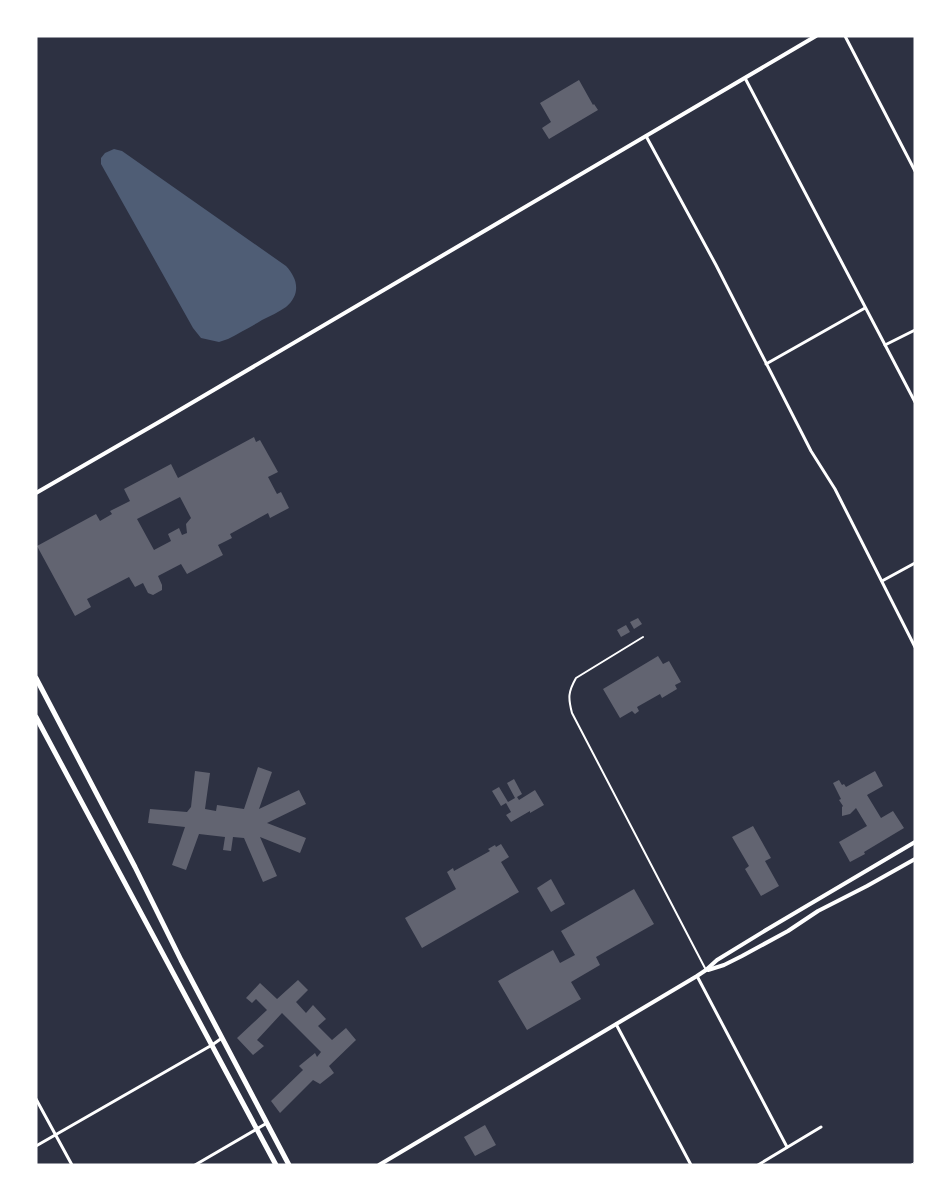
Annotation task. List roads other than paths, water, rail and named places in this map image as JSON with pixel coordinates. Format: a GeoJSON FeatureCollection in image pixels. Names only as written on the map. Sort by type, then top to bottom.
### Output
{"type":"FeatureCollection","features":[{"type":"Feature","properties":{"kind":"main road"},"geometry":{"type":"LineString","coordinates":[[36,678],[118,832],[202,1000],[289,1165]]}},
{"type":"Feature","properties":{"kind":"main road"},"geometry":{"type":"LineString","coordinates":[[36,718],[276,1165]]}},
{"type":"Feature","properties":{"kind":"main road"},"geometry":{"type":"LineString","coordinates":[[191,1007],[202,1000]]}},
{"type":"Feature","properties":{"kind":"street"},"geometry":{"type":"LineString","coordinates":[[36,493],[816,36]]}},
{"type":"Feature","properties":{"kind":"street"},"geometry":{"type":"LineString","coordinates":[[845,36],[915,171]]}},
{"type":"Feature","properties":{"kind":"street"},"geometry":{"type":"LineString","coordinates":[[745,78],[915,402]]}},
{"type":"Feature","properties":{"kind":"street"},"geometry":{"type":"LineString","coordinates":[[646,136],[716,265],[811,452],[835,489],[915,647]]}},
{"type":"Feature","properties":{"kind":"street"},"geometry":{"type":"LineString","coordinates":[[766,364],[865,308]]}},
{"type":"Feature","properties":{"kind":"street"},"geometry":{"type":"LineString","coordinates":[[885,345],[915,330]]}},
{"type":"Feature","properties":{"kind":"street"},"geometry":{"type":"LineString","coordinates":[[882,581],[915,563]]}},
{"type":"Feature","properties":{"kind":"street"},"geometry":{"type":"LineString","coordinates":[[379,1165],[697,976],[717,960],[915,842]]}},
{"type":"Feature","properties":{"kind":"street"},"geometry":{"type":"LineString","coordinates":[[706,970],[724,965],[742,956],[788,931],[818,911],[915,859]]}},
{"type":"Feature","properties":{"kind":"street"},"geometry":{"type":"LineString","coordinates":[[697,976],[786,1147]]}},
{"type":"Feature","properties":{"kind":"street"},"geometry":{"type":"LineString","coordinates":[[616,1024],[691,1165]]}},
{"type":"Feature","properties":{"kind":"street"},"geometry":{"type":"LineString","coordinates":[[36,1146],[222,1038]]}},
{"type":"Feature","properties":{"kind":"street"},"geometry":{"type":"LineString","coordinates":[[36,1099],[72,1165]]}},
{"type":"Feature","properties":{"kind":"street"},"geometry":{"type":"LineString","coordinates":[[196,1165],[268,1123]]}},
{"type":"Feature","properties":{"kind":"street"},"geometry":{"type":"LineString","coordinates":[[758,1165],[822,1126]]}},
{"type":"Feature","properties":{"kind":"lane"},"geometry":{"type":"LineString","coordinates":[[643,637],[576,678],[571,686],[568,700],[572,713],[706,970]]}},
{"type":"Feature","properties":{"kind":"water"},"geometry":{"type":"Polygon","coordinates":[[[114,149],[122,151],[286,266],[293,276],[296,286],[296,292],[291,302],[280,311],[228,339],[219,342],[201,338],[193,328],[101,164],[101,158],[105,153],[114,149]]]}}]}
